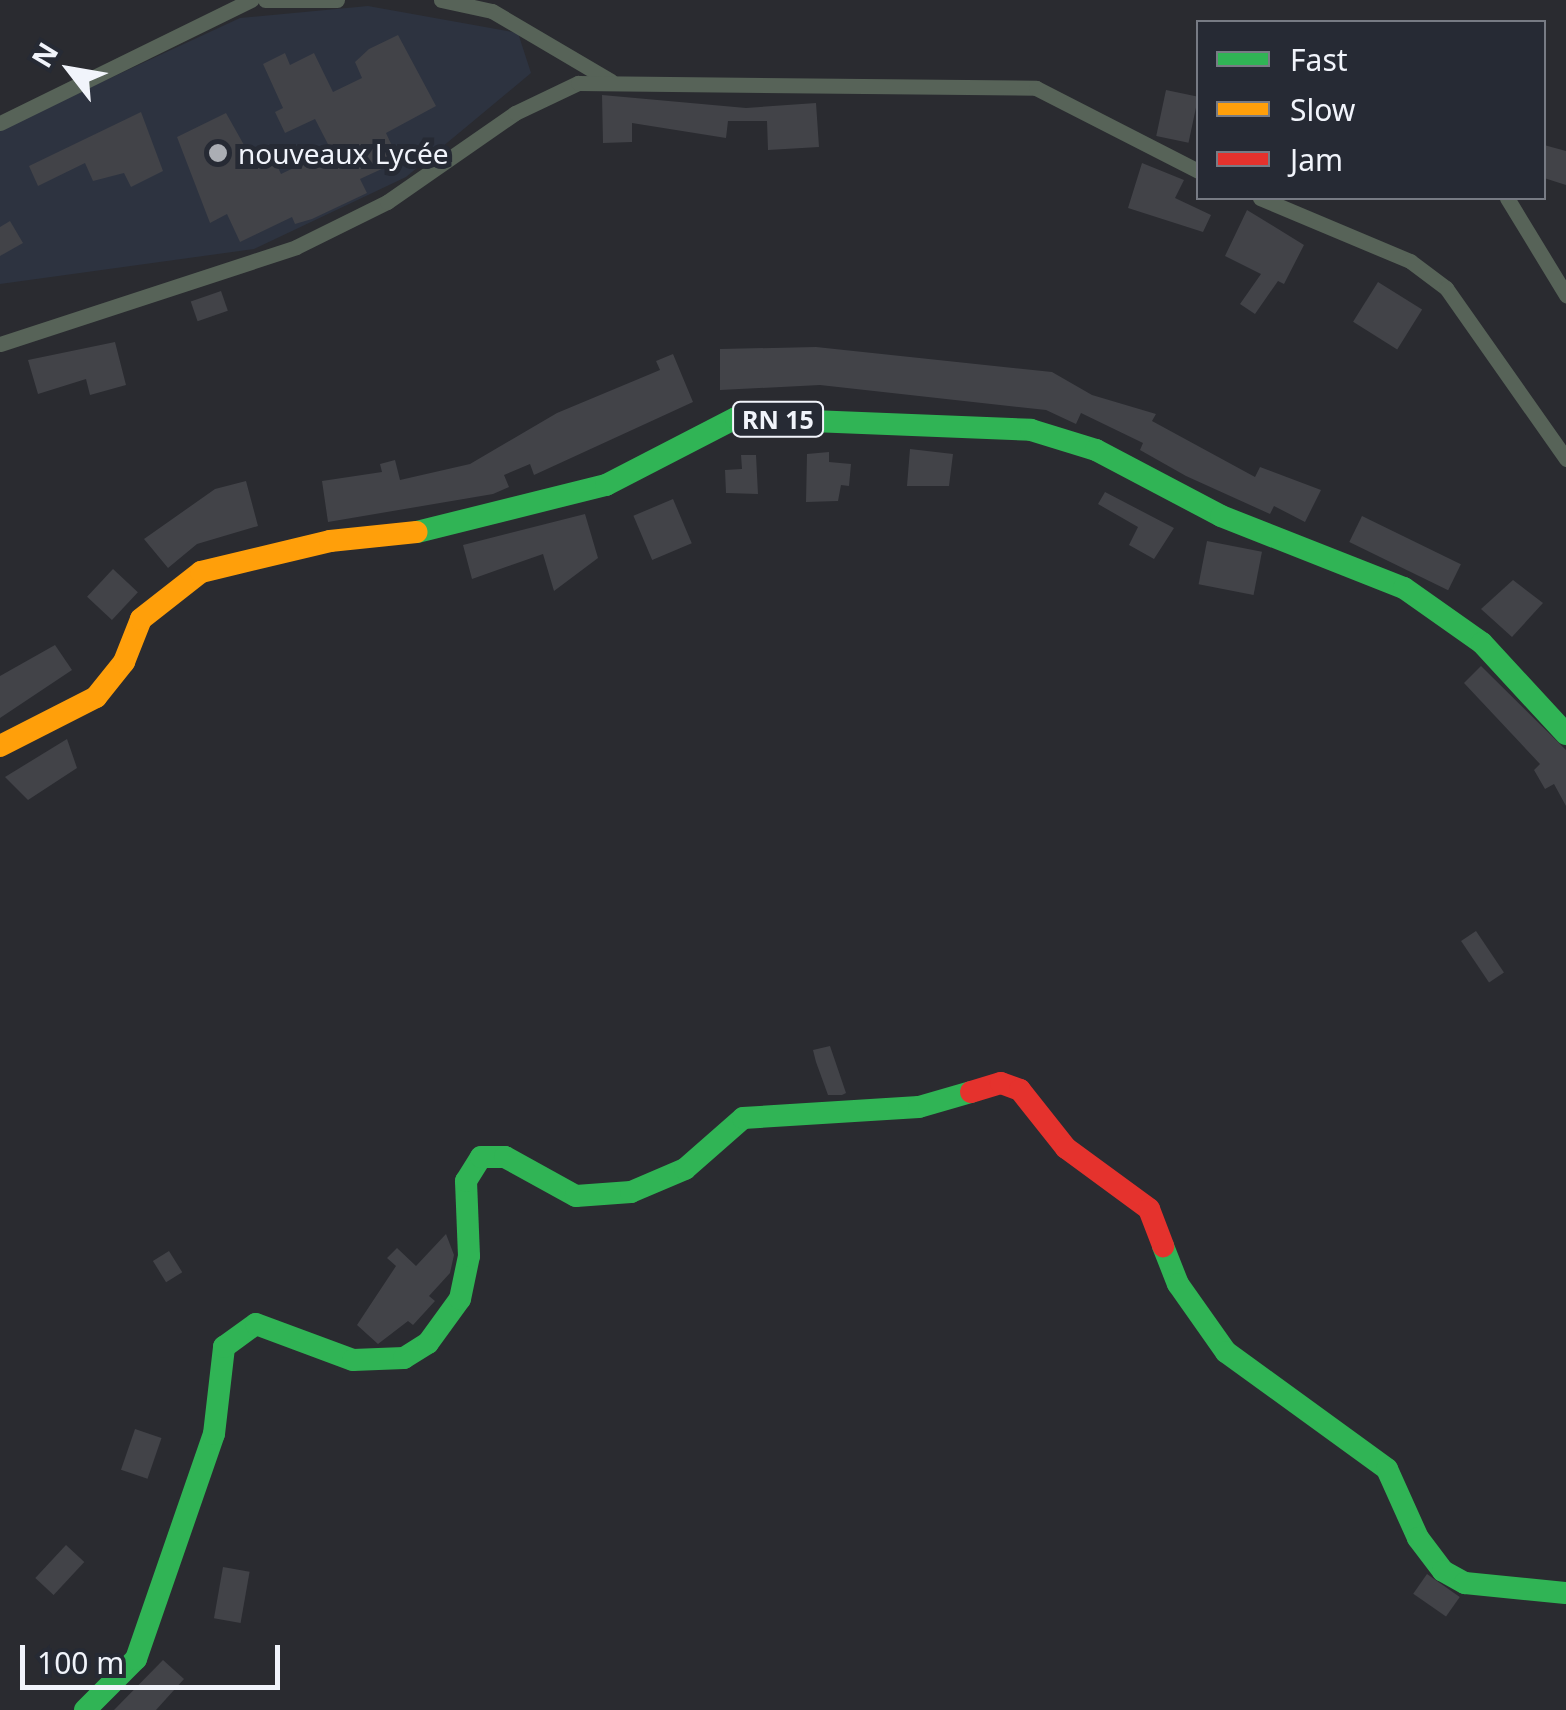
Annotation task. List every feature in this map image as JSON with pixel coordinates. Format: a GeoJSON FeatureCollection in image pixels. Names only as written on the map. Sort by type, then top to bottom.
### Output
{"type":"FeatureCollection","features":[{"type":"Feature","properties":{"kind":"street"},"geometry":{"type":"LineString","coordinates":[[0,123],[251,0]]}},
{"type":"Feature","properties":{"kind":"street"},"geometry":{"type":"LineString","coordinates":[[265,0],[337,0]]}},
{"type":"Feature","properties":{"kind":"street"},"geometry":{"type":"LineString","coordinates":[[441,0],[492,11],[615,83]]}},
{"type":"Feature","properties":{"kind":"street"},"geometry":{"type":"LineString","coordinates":[[0,344],[296,247],[386,202],[543,96],[578,83],[1036,88],[1196,170]]}},
{"type":"Feature","properties":{"kind":"street"},"geometry":{"type":"LineString","coordinates":[[1265,200],[1410,261],[1446,288],[1566,459]]}},
{"type":"Feature","properties":{"kind":"street"},"geometry":{"type":"LineString","coordinates":[[1508,200],[1566,295]]}},
{"type":"Feature","properties":{"kind":"street","name":"RN 15"},"geometry":{"type":"LineString","coordinates":[[0,746],[96,697],[124,662],[141,619],[202,572],[330,541],[433,530],[606,485],[736,418],[1014,428],[1096,450],[1220,516],[1404,588],[1482,643],[1566,734]]}},
{"type":"Feature","properties":{"kind":"street"},"geometry":{"type":"LineString","coordinates":[[85,1710],[136,1659],[156,1582],[214,1434],[224,1346],[256,1324],[353,1360],[404,1358],[428,1343],[460,1299],[469,1256],[466,1181],[481,1157],[504,1157],[576,1196],[631,1192],[685,1169],[743,1118],[760,1113],[919,1107],[1001,1083],[1020,1090],[1066,1148],[1149,1208],[1178,1284],[1226,1352],[1388,1469],[1418,1538],[1443,1571],[1505,1590],[1566,1594]]}},
{"type":"Feature","properties":{"kind":"shaded area","name":"nouveaux Lycée"},"geometry":{"type":"Polygon","coordinates":[[[368,6],[518,33],[531,73],[406,177],[254,249],[0,284],[0,129],[240,18],[368,6]]]}},
{"type":"Feature","properties":{"kind":"building"},"geometry":{"type":"Polygon","coordinates":[[[398,35],[436,106],[386,133],[399,161],[360,179],[367,193],[312,219],[295,224],[292,217],[240,242],[227,214],[210,223],[177,137],[226,113],[257,168],[274,159],[281,174],[331,150],[315,119],[285,133],[275,112],[283,108],[263,64],[285,53],[290,65],[314,53],[333,92],[362,78],[355,62],[369,49],[398,35]]]}},
{"type":"Feature","properties":{"kind":"building"},"geometry":{"type":"Polygon","coordinates":[[[1166,90],[1196,96],[1189,143],[1156,136],[1166,90]]]}},
{"type":"Feature","properties":{"kind":"building"},"geometry":{"type":"Polygon","coordinates":[[[602,95],[746,108],[816,103],[819,147],[768,150],[767,121],[728,121],[726,138],[632,123],[632,142],[603,143],[602,95]]]}},
{"type":"Feature","properties":{"kind":"building"},"geometry":{"type":"Polygon","coordinates":[[[141,112],[163,171],[131,187],[124,173],[93,181],[85,163],[38,186],[29,166],[141,112]]]}},
{"type":"Feature","properties":{"kind":"building"},"geometry":{"type":"Polygon","coordinates":[[[1546,146],[1566,151],[1566,185],[1546,179],[1546,146]]]}},
{"type":"Feature","properties":{"kind":"building"},"geometry":{"type":"Polygon","coordinates":[[[1142,163],[1184,180],[1175,198],[1211,215],[1203,232],[1128,208],[1142,163]]]}},
{"type":"Feature","properties":{"kind":"building"},"geometry":{"type":"Polygon","coordinates":[[[1247,210],[1304,245],[1284,284],[1278,281],[1255,314],[1240,304],[1261,274],[1225,256],[1247,210]]]}},
{"type":"Feature","properties":{"kind":"building"},"geometry":{"type":"Polygon","coordinates":[[[10,221],[23,243],[0,256],[0,227],[10,221]]]}},
{"type":"Feature","properties":{"kind":"building"},"geometry":{"type":"Polygon","coordinates":[[[1378,282],[1422,310],[1397,349],[1353,322],[1378,282]]]}},
{"type":"Feature","properties":{"kind":"building"},"geometry":{"type":"Polygon","coordinates":[[[221,291],[228,311],[198,321],[191,301],[221,291]]]}},
{"type":"Feature","properties":{"kind":"building"},"geometry":{"type":"Polygon","coordinates":[[[115,342],[126,385],[90,395],[86,379],[38,394],[28,360],[115,342]]]}},
{"type":"Feature","properties":{"kind":"building"},"geometry":{"type":"Polygon","coordinates":[[[816,347],[1052,372],[1092,395],[1156,414],[1152,421],[1255,477],[1260,467],[1321,490],[1305,522],[1274,506],[1270,514],[1186,476],[1140,450],[1143,443],[1081,413],[1076,424],[1046,410],[820,385],[720,390],[720,349],[816,347]]]}},
{"type":"Feature","properties":{"kind":"building"},"geometry":{"type":"Polygon","coordinates":[[[673,354],[693,402],[534,475],[530,464],[504,475],[509,487],[493,494],[328,522],[322,481],[382,472],[380,464],[395,460],[400,480],[470,464],[557,413],[660,370],[656,361],[673,354]]]}},
{"type":"Feature","properties":{"kind":"building"},"geometry":{"type":"Polygon","coordinates":[[[910,449],[953,454],[949,486],[907,486],[910,449]]]}},
{"type":"Feature","properties":{"kind":"building"},"geometry":{"type":"Polygon","coordinates":[[[829,452],[829,462],[851,464],[849,486],[841,485],[838,501],[806,502],[807,454],[829,452]]]}},
{"type":"Feature","properties":{"kind":"building"},"geometry":{"type":"Polygon","coordinates":[[[741,455],[756,455],[758,494],[726,493],[725,470],[742,469],[741,455]]]}},
{"type":"Feature","properties":{"kind":"building"},"geometry":{"type":"Polygon","coordinates":[[[246,481],[258,526],[197,544],[168,568],[144,539],[215,489],[246,481]]]}},
{"type":"Feature","properties":{"kind":"building"},"geometry":{"type":"Polygon","coordinates":[[[1105,492],[1174,528],[1154,559],[1129,545],[1138,527],[1098,504],[1105,492]]]}},
{"type":"Feature","properties":{"kind":"building"},"geometry":{"type":"Polygon","coordinates":[[[673,499],[692,543],[652,560],[633,516],[673,499]]]}},
{"type":"Feature","properties":{"kind":"building"},"geometry":{"type":"Polygon","coordinates":[[[585,514],[598,558],[554,591],[543,554],[472,579],[463,545],[585,514]]]}},
{"type":"Feature","properties":{"kind":"building"},"geometry":{"type":"Polygon","coordinates":[[[1362,516],[1461,564],[1448,590],[1349,542],[1362,516]]]}},
{"type":"Feature","properties":{"kind":"building"},"geometry":{"type":"Polygon","coordinates":[[[1207,541],[1262,552],[1254,595],[1199,584],[1207,541]]]}},
{"type":"Feature","properties":{"kind":"building"},"geometry":{"type":"Polygon","coordinates":[[[113,569],[138,592],[112,620],[87,597],[113,569]]]}},
{"type":"Feature","properties":{"kind":"building"},"geometry":{"type":"Polygon","coordinates":[[[1513,580],[1543,603],[1512,637],[1481,609],[1513,580]]]}},
{"type":"Feature","properties":{"kind":"building"},"geometry":{"type":"Polygon","coordinates":[[[55,645],[72,670],[0,718],[0,676],[55,645]]]}},
{"type":"Feature","properties":{"kind":"building"},"geometry":{"type":"Polygon","coordinates":[[[1481,666],[1566,750],[1566,806],[1554,784],[1545,789],[1534,770],[1540,764],[1464,683],[1481,666]]]}},
{"type":"Feature","properties":{"kind":"building"},"geometry":{"type":"Polygon","coordinates":[[[67,739],[77,768],[28,800],[5,777],[67,739]]]}},
{"type":"Feature","properties":{"kind":"building"},"geometry":{"type":"Polygon","coordinates":[[[1476,931],[1504,972],[1489,983],[1461,941],[1476,931]]]}},
{"type":"Feature","properties":{"kind":"building"},"geometry":{"type":"Polygon","coordinates":[[[830,1046],[846,1093],[842,1095],[828,1095],[813,1050],[830,1046]]]}},
{"type":"Feature","properties":{"kind":"building"},"geometry":{"type":"Polygon","coordinates":[[[446,1234],[454,1255],[450,1273],[429,1296],[435,1301],[413,1325],[408,1321],[378,1344],[357,1325],[396,1266],[387,1258],[397,1248],[416,1266],[446,1234]]]}},
{"type":"Feature","properties":{"kind":"building"},"geometry":{"type":"Polygon","coordinates":[[[169,1251],[182,1272],[166,1282],[153,1261],[169,1251]]]}},
{"type":"Feature","properties":{"kind":"building"},"geometry":{"type":"Polygon","coordinates":[[[135,1429],[161,1438],[147,1479],[121,1470],[135,1429]]]}},
{"type":"Feature","properties":{"kind":"building"},"geometry":{"type":"Polygon","coordinates":[[[66,1545],[84,1562],[54,1595],[35,1578],[66,1545]]]}},
{"type":"Feature","properties":{"kind":"building"},"geometry":{"type":"Polygon","coordinates":[[[223,1567],[250,1572],[241,1623],[214,1618],[223,1567]]]}},
{"type":"Feature","properties":{"kind":"building"},"geometry":{"type":"Polygon","coordinates":[[[1427,1574],[1460,1597],[1446,1617],[1413,1594],[1427,1574]]]}},
{"type":"Feature","properties":{"kind":"building"},"geometry":{"type":"Polygon","coordinates":[[[163,1660],[184,1679],[156,1710],[114,1710],[163,1660]]]}},
{"type":"Feature","properties":{"kind":"traffic: fast"},"geometry":{"type":"LineString","coordinates":[[417,532],[606,485],[736,418],[1031,430],[1096,450],[1221,516],[1404,588],[1482,643],[1566,734]]}},
{"type":"Feature","properties":{"kind":"traffic: fast"},"geometry":{"type":"LineString","coordinates":[[85,1710],[136,1659],[214,1434],[224,1347],[256,1324],[353,1360],[404,1358],[428,1343],[460,1299],[469,1256],[466,1181],[481,1157],[505,1157],[576,1196],[631,1192],[685,1169],[743,1118],[919,1107],[971,1092]]}},
{"type":"Feature","properties":{"kind":"traffic: fast"},"geometry":{"type":"LineString","coordinates":[[1163,1246],[1178,1284],[1226,1352],[1387,1469],[1418,1538],[1443,1571],[1465,1583],[1566,1593]]}},
{"type":"Feature","properties":{"kind":"traffic: slow"},"geometry":{"type":"LineString","coordinates":[[0,746],[96,697],[124,662],[141,619],[201,572],[330,541],[417,532]]}},
{"type":"Feature","properties":{"kind":"traffic: jam"},"geometry":{"type":"LineString","coordinates":[[971,1092],[1001,1083],[1020,1090],[1066,1148],[1149,1209],[1163,1246]]}},
{"type":"Feature","properties":{"kind":"place","name":"nouveaux Lycée"},"geometry":{"type":"Point","coordinates":[218,153]}}]}
